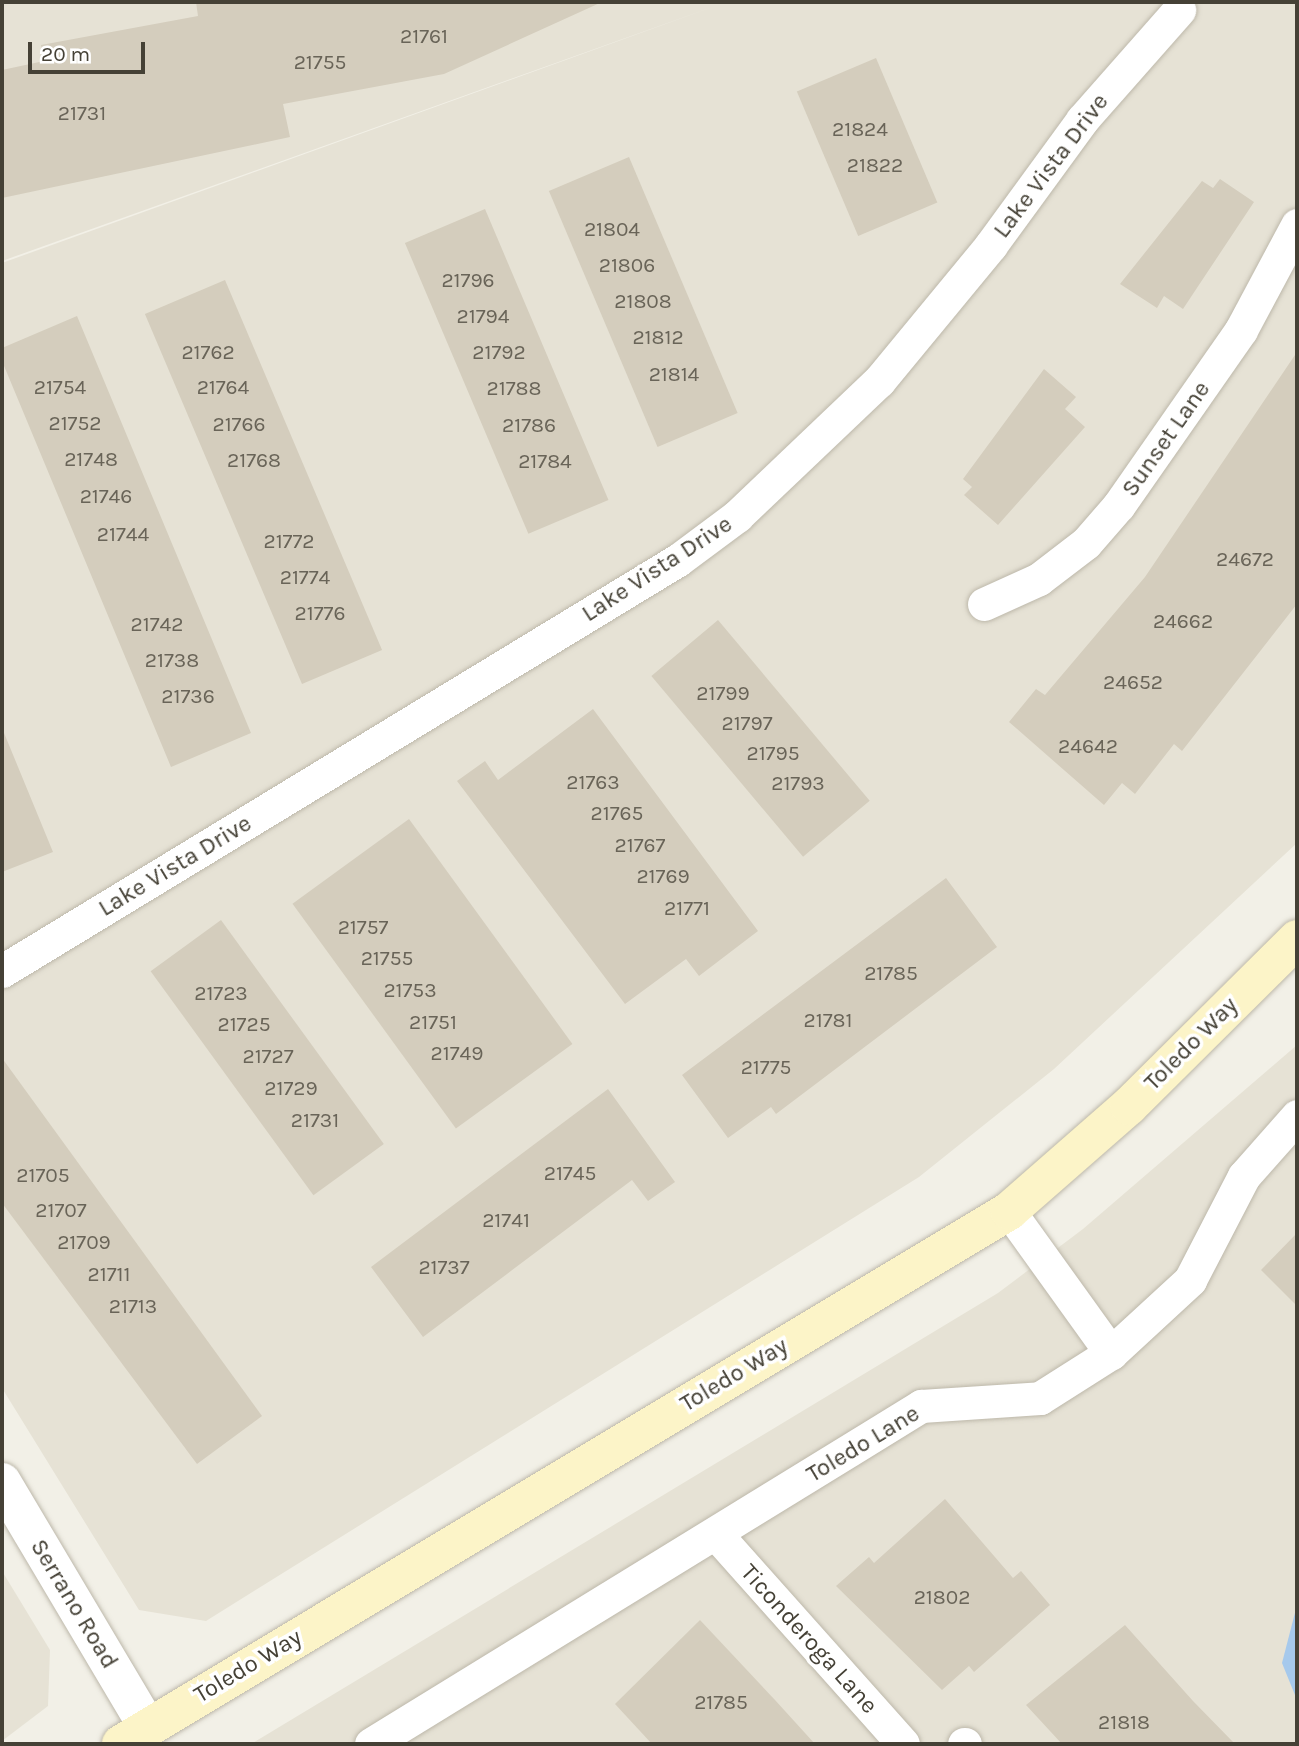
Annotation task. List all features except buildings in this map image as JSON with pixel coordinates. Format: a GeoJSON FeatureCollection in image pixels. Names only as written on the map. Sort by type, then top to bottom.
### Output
{"type":"FeatureCollection","features":[{"type":"Feature","properties":{"kind":"main road","name":"Toledo Way"},"geometry":{"type":"LineString","coordinates":[[134,1735],[1009,1210],[1129,1106],[1297,939]]}},
{"type":"Feature","properties":{"kind":"street","name":"Lake Vista Drive"},"geometry":{"type":"LineString","coordinates":[[2,971],[678,560],[737,516],[879,381],[991,245],[1082,120],[1179,10]]}},
{"type":"Feature","properties":{"kind":"street","name":"Sunset Lane"},"geometry":{"type":"LineString","coordinates":[[984,604],[1038,579],[1086,543],[1119,505],[1241,330],[1297,225]]}},
{"type":"Feature","properties":{"kind":"street","name":"Toledo Lane"},"geometry":{"type":"LineString","coordinates":[[371,1744],[920,1406],[1040,1398],[1111,1353],[1190,1280],[1244,1176],[1297,1116]]}},
{"type":"Feature","properties":{"kind":"street"},"geometry":{"type":"LineString","coordinates":[[1009,1210],[1111,1353]]}},
{"type":"Feature","properties":{"kind":"street","name":"Serrano Road"},"geometry":{"type":"LineString","coordinates":[[2,1482],[134,1735]]}},
{"type":"Feature","properties":{"kind":"street","name":"Ticonderoga Lane"},"geometry":{"type":"LineString","coordinates":[[716,1534],[902,1744]]}},
{"type":"Feature","properties":{"kind":"shaded area"},"geometry":{"type":"Polygon","coordinates":[[[2,2],[1297,2],[1297,843],[1054,1069],[919,1177],[206,1621],[139,1610],[2,1388],[2,263],[718,5],[2,261],[2,2]]]}},
{"type":"Feature","properties":{"kind":"shaded area"},"geometry":{"type":"Polygon","coordinates":[[[1297,1045],[1297,1744],[251,1744],[998,1293],[1083,1229],[1297,1045]]]}},
{"type":"Feature","properties":{"kind":"shaded area"},"geometry":{"type":"Polygon","coordinates":[[[2,1571],[50,1650],[48,1706],[2,1741],[2,1571]]]}},
{"type":"Feature","properties":{"kind":"water"},"geometry":{"type":"Polygon","coordinates":[[[1297,1605],[1297,1700],[1282,1663],[1297,1605]]]}}]}
